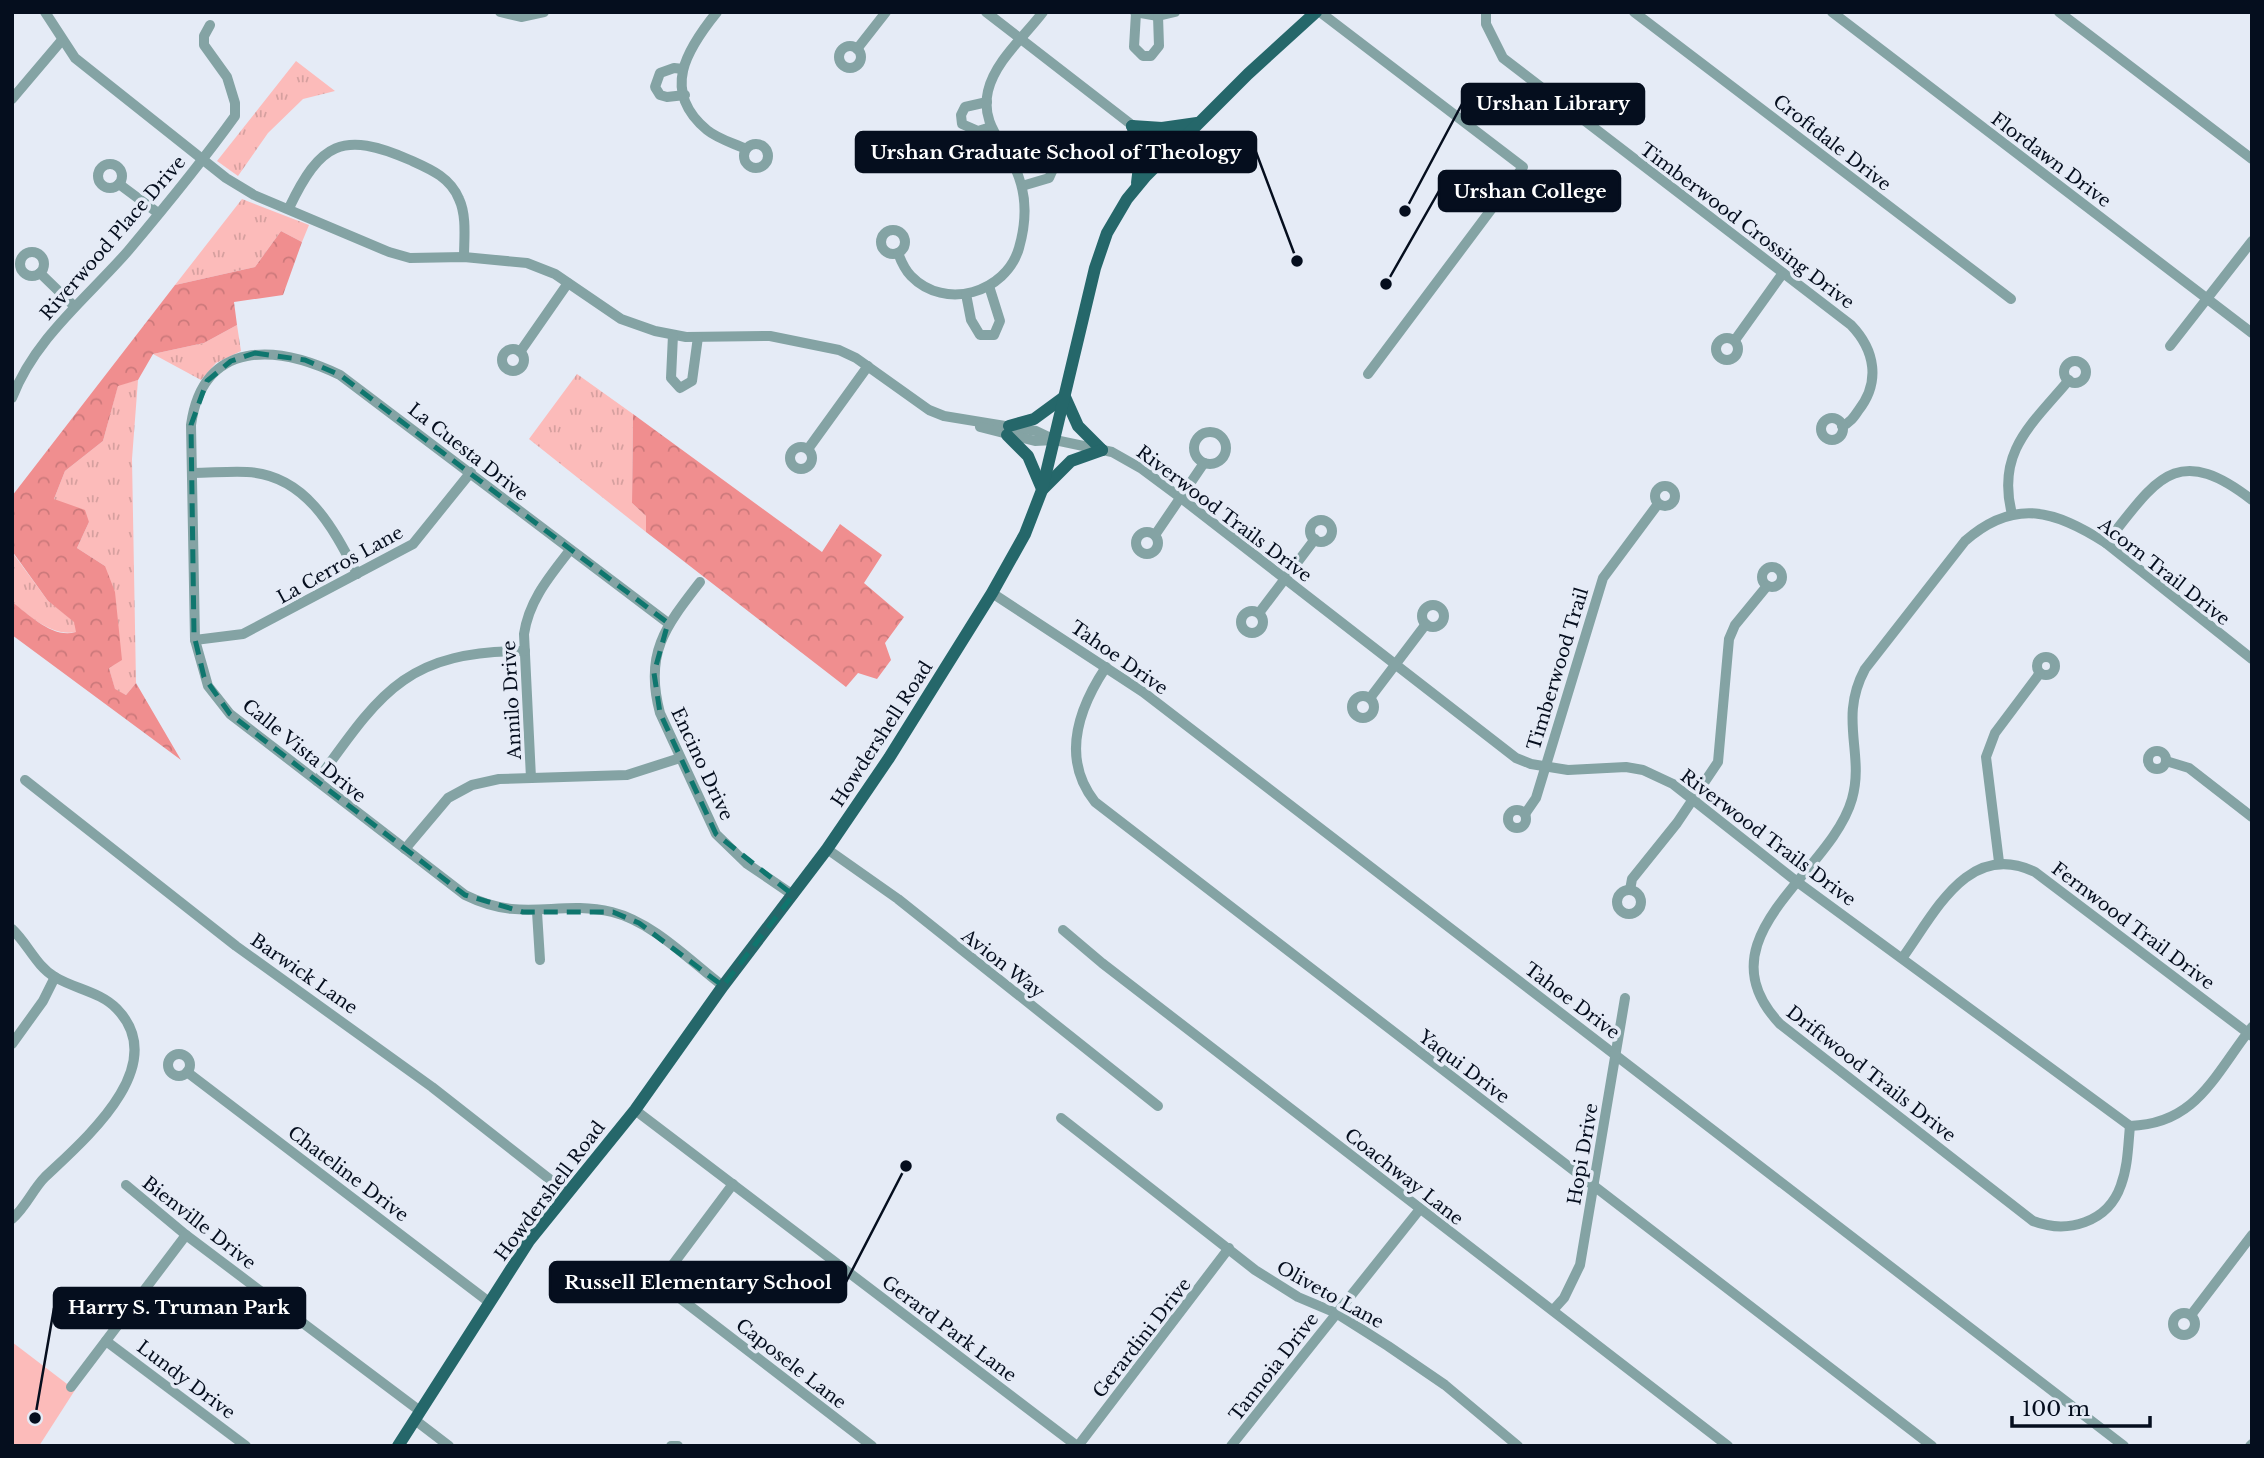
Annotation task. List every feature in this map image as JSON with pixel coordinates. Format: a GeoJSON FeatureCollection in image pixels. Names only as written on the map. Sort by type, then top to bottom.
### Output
{"type":"FeatureCollection","features":[{"type":"Feature","properties":{"kind":"main road","name":"Howdershell Road"},"geometry":{"type":"LineString","coordinates":[[398,1446],[489,1302],[566,1192],[635,1110],[723,986],[827,849],[889,758],[992,593],[1025,534],[1042,490],[1086,303],[1103,245],[1135,189],[1198,122],[1318,12]]}},
{"type":"Feature","properties":{"kind":"main road"},"geometry":{"type":"LineString","coordinates":[[1135,189],[1141,157],[1132,126],[1162,128],[1198,122]]}},
{"type":"Feature","properties":{"kind":"main road"},"geometry":{"type":"LineString","coordinates":[[1065,397],[1078,426],[1101,450],[1071,461],[1042,490],[1028,456],[1008,430],[1034,419],[1065,397]]}},
{"type":"Feature","properties":{"kind":"street"},"geometry":{"type":"LineString","coordinates":[[45,12],[75,58],[108,87],[240,187],[389,252],[428,259],[464,257],[527,263],[568,283],[621,318],[673,335],[750,335],[795,340],[839,349],[868,366],[807,449]]}},
{"type":"Feature","properties":{"kind":"street"},"geometry":{"type":"LineString","coordinates":[[500,12],[521,17],[544,12]]}},
{"type":"Feature","properties":{"kind":"street"},"geometry":{"type":"LineString","coordinates":[[717,12],[684,59],[685,95],[689,107],[707,130],[746,149]]}},
{"type":"Feature","properties":{"kind":"street"},"geometry":{"type":"LineString","coordinates":[[857,49],[886,12]]}},
{"type":"Feature","properties":{"kind":"street"},"geometry":{"type":"LineString","coordinates":[[986,12],[1168,153]]}},
{"type":"Feature","properties":{"kind":"street"},"geometry":{"type":"LineString","coordinates":[[898,253],[910,275],[927,288],[949,294],[966,294],[989,286],[1007,271],[1018,251],[1025,215],[1022,186],[1013,163],[991,127],[987,102],[992,78],[1044,12]]}},
{"type":"Feature","properties":{"kind":"street"},"geometry":{"type":"LineString","coordinates":[[1158,16],[1159,46],[1151,57],[1143,56],[1135,47],[1136,13],[1158,16],[1175,12]]}},
{"type":"Feature","properties":{"kind":"street"},"geometry":{"type":"LineString","coordinates":[[1318,12],[1523,167],[1368,374]]}},
{"type":"Feature","properties":{"kind":"street","name":"Timberwood Crossing Drive"},"geometry":{"type":"LineString","coordinates":[[1486,12],[1486,24],[1503,58],[1851,325],[1870,352],[1872,378],[1867,400],[1847,425],[1842,426]]}},
{"type":"Feature","properties":{"kind":"street","name":"Croftdale Drive"},"geometry":{"type":"LineString","coordinates":[[1634,12],[2011,299]]}},
{"type":"Feature","properties":{"kind":"street","name":"Flordawn Drive"},"geometry":{"type":"LineString","coordinates":[[1832,12],[2252,333]]}},
{"type":"Feature","properties":{"kind":"street"},"geometry":{"type":"LineString","coordinates":[[2059,12],[2252,159]]}},
{"type":"Feature","properties":{"kind":"street","name":"Riverwood Place Drive"},"geometry":{"type":"LineString","coordinates":[[12,398],[14,386],[49,336],[128,250],[235,116],[235,103],[227,77],[204,45],[209,24]]}},
{"type":"Feature","properties":{"kind":"street"},"geometry":{"type":"LineString","coordinates":[[12,99],[62,40]]}},
{"type":"Feature","properties":{"kind":"street"},"geometry":{"type":"LineString","coordinates":[[683,69],[674,68],[660,73],[655,87],[660,94],[667,97],[685,95]]}},
{"type":"Feature","properties":{"kind":"street"},"geometry":{"type":"LineString","coordinates":[[987,102],[965,107],[961,115],[962,124],[978,131],[991,127]]}},
{"type":"Feature","properties":{"kind":"street"},"geometry":{"type":"LineString","coordinates":[[289,208],[305,175],[315,162],[342,147],[370,144],[444,178],[460,199],[463,211],[464,257]]}},
{"type":"Feature","properties":{"kind":"street"},"geometry":{"type":"LineString","coordinates":[[1013,163],[1044,155],[1051,159],[1054,167],[1049,178],[1022,186]]}},
{"type":"Feature","properties":{"kind":"street"},"geometry":{"type":"LineString","coordinates":[[119,184],[158,213]]}},
{"type":"Feature","properties":{"kind":"street"},"geometry":{"type":"LineString","coordinates":[[2170,346],[2252,241]]}},
{"type":"Feature","properties":{"kind":"street"},"geometry":{"type":"LineString","coordinates":[[40,273],[74,306]]}},
{"type":"Feature","properties":{"kind":"street"},"geometry":{"type":"LineString","coordinates":[[1735,340],[1783,273]]}},
{"type":"Feature","properties":{"kind":"street"},"geometry":{"type":"LineString","coordinates":[[520,352],[568,283]]}},
{"type":"Feature","properties":{"kind":"street"},"geometry":{"type":"LineString","coordinates":[[966,294],[975,330],[986,336],[994,335],[1000,321],[989,286]]}},
{"type":"Feature","properties":{"kind":"street"},"geometry":{"type":"LineString","coordinates":[[673,335],[671,378],[680,388],[692,380],[698,337]]}},
{"type":"Feature","properties":{"kind":"street","name":"La Cuesta Drive"},"geometry":{"type":"LineString","coordinates":[[232,361],[243,355],[266,353],[323,367],[359,387],[668,623]]}},
{"type":"Feature","properties":{"kind":"street","name":"Calle Vista Drive"},"geometry":{"type":"LineString","coordinates":[[232,361],[207,381],[198,394],[191,425],[195,640],[208,686],[230,714],[477,901],[500,909],[537,912],[587,909],[626,917],[658,936],[723,986]]}},
{"type":"Feature","properties":{"kind":"street","name":"Riverwood Trails Drive"},"geometry":{"type":"LineString","coordinates":[[868,366],[929,410],[966,422],[1008,430],[1035,441],[1055,440],[1112,452],[1142,469],[1516,758],[1568,770],[1626,767],[1658,775],[1693,799],[1796,881],[2130,1126]]}},
{"type":"Feature","properties":{"kind":"street"},"geometry":{"type":"LineString","coordinates":[[2012,514],[2006,477],[2014,449],[2068,380]]}},
{"type":"Feature","properties":{"kind":"street"},"geometry":{"type":"LineString","coordinates":[[1155,535],[1204,463]]}},
{"type":"Feature","properties":{"kind":"street"},"geometry":{"type":"LineString","coordinates":[[2106,544],[2152,487],[2168,475],[2187,470],[2208,472],[2227,481],[2252,500]]}},
{"type":"Feature","properties":{"kind":"street"},"geometry":{"type":"LineString","coordinates":[[193,472],[249,472],[280,479],[320,509],[357,573]]}},
{"type":"Feature","properties":{"kind":"street","name":"La Cerros Lane"},"geometry":{"type":"LineString","coordinates":[[195,640],[243,634],[413,544],[471,472]]}},
{"type":"Feature","properties":{"kind":"street","name":"Timberwood Trail"},"geometry":{"type":"LineString","coordinates":[[1525,814],[1532,807],[1603,578],[1658,504]]}},
{"type":"Feature","properties":{"kind":"street","name":"Acorn Trail Drive"},"geometry":{"type":"LineString","coordinates":[[2012,514],[2035,512],[2059,517],[2106,544],[2252,659]]}},
{"type":"Feature","properties":{"kind":"street","name":"Driftwood Trails Drive"},"geometry":{"type":"LineString","coordinates":[[2012,514],[1978,530],[1965,541],[1865,669],[1855,688],[1851,705],[1853,797],[1837,831],[1765,924],[1755,954],[1757,982],[1767,1011],[1800,1041],[1936,1144],[2022,1215],[2044,1226],[2067,1228],[2087,1222],[2106,1210],[2115,1198],[2126,1164],[2130,1126]]}},
{"type":"Feature","properties":{"kind":"street"},"geometry":{"type":"LineString","coordinates":[[1259,613],[1315,540]]}},
{"type":"Feature","properties":{"kind":"street","name":"Annilo Drive"},"geometry":{"type":"LineString","coordinates":[[531,778],[524,634],[531,605],[570,550]]}},
{"type":"Feature","properties":{"kind":"street","name":"Encino Drive"},"geometry":{"type":"LineString","coordinates":[[699,582],[668,623],[657,648],[655,693],[680,758],[716,834],[746,863],[793,895]]}},
{"type":"Feature","properties":{"kind":"street"},"geometry":{"type":"LineString","coordinates":[[1630,890],[1632,879],[1718,762],[1722,752],[1729,639],[1735,625],[1766,586]]}},
{"type":"Feature","properties":{"kind":"street","name":"Tahoe Drive"},"geometry":{"type":"LineString","coordinates":[[992,593],[1106,667],[1616,1054],[2124,1446]]}},
{"type":"Feature","properties":{"kind":"street"},"geometry":{"type":"LineString","coordinates":[[1370,698],[1426,624]]}},
{"type":"Feature","properties":{"kind":"street"},"geometry":{"type":"LineString","coordinates":[[317,781],[374,703],[402,680],[455,657],[525,651]]}},
{"type":"Feature","properties":{"kind":"street","name":"Yaqui Drive"},"geometry":{"type":"LineString","coordinates":[[1106,667],[1085,703],[1075,750],[1077,772],[1095,802],[1932,1446]]}},
{"type":"Feature","properties":{"kind":"street"},"geometry":{"type":"LineString","coordinates":[[1903,957],[1958,882],[1967,874],[1999,862],[1986,757],[1995,733],[2040,673]]}},
{"type":"Feature","properties":{"kind":"street"},"geometry":{"type":"LineString","coordinates":[[405,849],[437,809],[460,791],[499,779],[627,775],[680,758]]}},
{"type":"Feature","properties":{"kind":"street"},"geometry":{"type":"LineString","coordinates":[[2166,761],[2189,768],[2252,817]]}},
{"type":"Feature","properties":{"kind":"street","name":"Barwick Lane"},"geometry":{"type":"LineString","coordinates":[[25,780],[236,946],[423,1080],[566,1192]]}},
{"type":"Feature","properties":{"kind":"street","name":"Avion Way"},"geometry":{"type":"LineString","coordinates":[[827,849],[898,899],[1158,1106]]}},
{"type":"Feature","properties":{"kind":"street","name":"Fernwood Trail Drive"},"geometry":{"type":"LineString","coordinates":[[1999,862],[2023,866],[2035,872],[2250,1032]]}},
{"type":"Feature","properties":{"kind":"street"},"geometry":{"type":"LineString","coordinates":[[537,912],[540,960]]}},
{"type":"Feature","properties":{"kind":"street"},"geometry":{"type":"LineString","coordinates":[[12,929],[37,961],[55,977],[99,996],[119,1011],[130,1032],[135,1059],[125,1087],[99,1122],[46,1177],[12,1219]]}},
{"type":"Feature","properties":{"kind":"street","name":"Coachway Lane"},"geometry":{"type":"LineString","coordinates":[[1063,930],[1420,1209],[1554,1309],[1723,1444]]}},
{"type":"Feature","properties":{"kind":"street"},"geometry":{"type":"LineString","coordinates":[[12,1044],[43,1001],[55,977]]}},
{"type":"Feature","properties":{"kind":"street","name":"Hopi Drive"},"geometry":{"type":"LineString","coordinates":[[1554,1309],[1564,1298],[1580,1265],[1625,998]]}},
{"type":"Feature","properties":{"kind":"street"},"geometry":{"type":"LineString","coordinates":[[2130,1126],[2163,1122],[2190,1108],[2250,1032]]}},
{"type":"Feature","properties":{"kind":"street","name":"Chateline Drive"},"geometry":{"type":"LineString","coordinates":[[187,1072],[489,1302]]}},
{"type":"Feature","properties":{"kind":"street","name":"Gerard Park Lane"},"geometry":{"type":"LineString","coordinates":[[635,1110],[1077,1446]]}},
{"type":"Feature","properties":{"kind":"street","name":"Oliveto Lane"},"geometry":{"type":"LineString","coordinates":[[1061,1118],[1277,1286],[1336,1313],[1445,1385],[1518,1446]]}},
{"type":"Feature","properties":{"kind":"street","name":"Caposele Lane"},"geometry":{"type":"LineString","coordinates":[[733,1184],[662,1279],[664,1286],[872,1446]]}},
{"type":"Feature","properties":{"kind":"street","name":"Bienville Drive"},"geometry":{"type":"LineString","coordinates":[[126,1185],[417,1416],[449,1446]]}},
{"type":"Feature","properties":{"kind":"street","name":"Tannoia Drive"},"geometry":{"type":"LineString","coordinates":[[1231,1446],[1420,1209]]}},
{"type":"Feature","properties":{"kind":"street"},"geometry":{"type":"LineString","coordinates":[[71,1387],[186,1235]]}},
{"type":"Feature","properties":{"kind":"street"},"geometry":{"type":"LineString","coordinates":[[2191,1315],[2252,1235]]}},
{"type":"Feature","properties":{"kind":"street","name":"Gerardini Drive"},"geometry":{"type":"LineString","coordinates":[[1077,1446],[1229,1248]]}},
{"type":"Feature","properties":{"kind":"street","name":"Lundy Drive"},"geometry":{"type":"LineString","coordinates":[[106,1341],[246,1446]]}},
{"type":"Feature","properties":{"kind":"street"},"geometry":{"type":"LineString","coordinates":[[671,1446],[678,1446]]}},
{"type":"Feature","properties":{"kind":"highlighted area"},"geometry":{"type":"Polygon","coordinates":[[[255,353],[305,360],[340,375],[668,623],[654,673],[660,713],[716,834],[793,895],[723,986],[639,923],[613,912],[523,912],[465,895],[230,714],[204,677],[194,635],[191,425],[207,381],[231,361],[255,353]]]}},
{"type":"Feature","properties":{"kind":"green space"},"geometry":{"type":"Polygon","coordinates":[[[296,61],[335,91],[303,99],[268,133],[238,176],[217,161],[296,61]]]}},
{"type":"Feature","properties":{"kind":"green space"},"geometry":{"type":"Polygon","coordinates":[[[242,199],[309,225],[302,242],[281,231],[255,267],[175,285],[242,199]]]}},
{"type":"Feature","properties":{"kind":"green space"},"geometry":{"type":"Polygon","coordinates":[[[281,231],[302,242],[283,295],[234,302],[237,325],[204,343],[153,354],[138,380],[118,386],[103,441],[65,471],[54,499],[85,510],[89,522],[77,548],[105,566],[115,592],[122,660],[109,668],[115,689],[126,695],[136,683],[181,760],[12,635],[12,602],[51,629],[76,632],[74,622],[48,601],[12,551],[12,496],[175,285],[255,267],[281,231]]]}},
{"type":"Feature","properties":{"kind":"green space"},"geometry":{"type":"Polygon","coordinates":[[[237,325],[241,351],[216,363],[201,380],[153,354],[204,343],[237,325]]]}},
{"type":"Feature","properties":{"kind":"green space"},"geometry":{"type":"Polygon","coordinates":[[[577,374],[633,414],[632,503],[646,516],[646,532],[529,439],[577,374]]]}},
{"type":"Feature","properties":{"kind":"green space"},"geometry":{"type":"Polygon","coordinates":[[[138,380],[132,459],[136,683],[126,695],[115,690],[109,668],[105,566],[77,548],[89,522],[54,499],[65,471],[103,441],[118,385],[138,380]]]}},
{"type":"Feature","properties":{"kind":"green space"},"geometry":{"type":"Polygon","coordinates":[[[633,414],[822,552],[840,524],[882,555],[864,583],[904,617],[885,643],[891,660],[877,679],[858,673],[846,687],[646,532],[646,516],[632,503],[633,414]]]}},
{"type":"Feature","properties":{"kind":"green space"},"geometry":{"type":"Polygon","coordinates":[[[12,552],[48,601],[75,622],[77,632],[50,629],[12,602],[12,552]]]}},
{"type":"Feature","properties":{"kind":"green space"},"geometry":{"type":"Polygon","coordinates":[[[12,1342],[75,1390],[39,1446],[12,1446],[12,1342]]]}},
{"type":"Feature","properties":{"kind":"place","name":"Urshan Library"},"geometry":{"type":"Point","coordinates":[1405,211]}},
{"type":"Feature","properties":{"kind":"place","name":"Urshan Graduate School of Theology"},"geometry":{"type":"Point","coordinates":[1297,261]}},
{"type":"Feature","properties":{"kind":"place","name":"Urshan College"},"geometry":{"type":"Point","coordinates":[1386,284]}},
{"type":"Feature","properties":{"kind":"place","name":"Russell Elementary School"},"geometry":{"type":"Point","coordinates":[906,1166]}},
{"type":"Feature","properties":{"kind":"place","name":"Harry S. Truman Park"},"geometry":{"type":"Point","coordinates":[35,1418]}}]}
